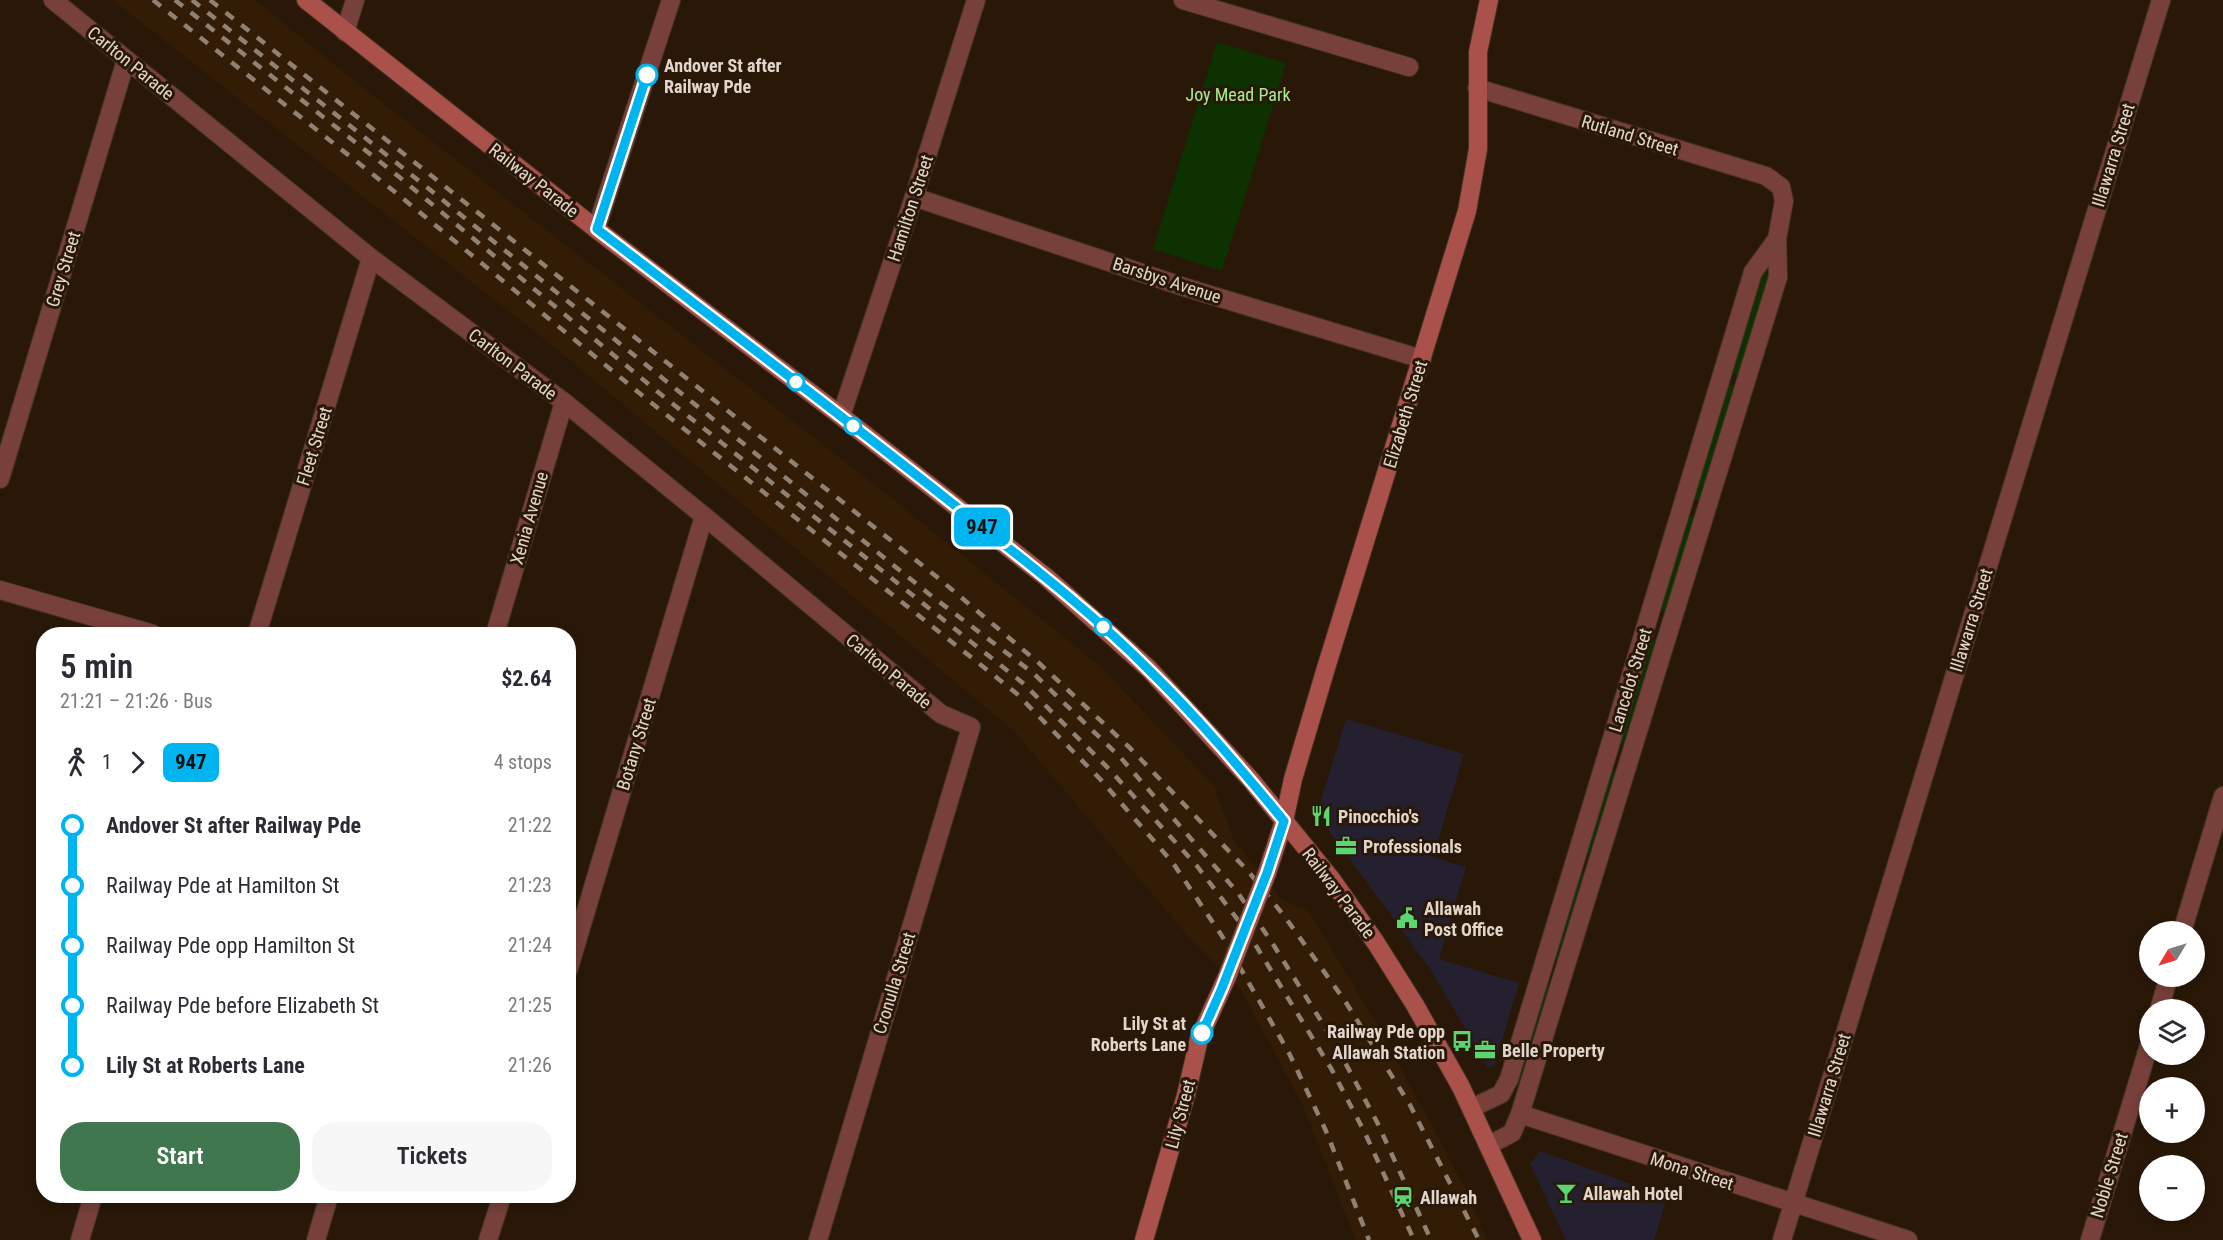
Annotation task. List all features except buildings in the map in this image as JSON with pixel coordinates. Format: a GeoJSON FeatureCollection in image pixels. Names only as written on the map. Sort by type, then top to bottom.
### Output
{"type":"FeatureCollection","features":[{"type":"Feature","properties":{"kind":"main road","name":"Railway Parade"},"geometry":{"type":"LineString","coordinates":[[306,0],[1046,577],[1149,669],[1196,719],[1284,821],[1332,880],[1376,943],[1432,1034],[1472,1108],[1532,1240]]}},
{"type":"Feature","properties":{"kind":"main road","name":"Elizabeth Street"},"geometry":{"type":"LineString","coordinates":[[1284,821],[1293,779],[1467,211],[1478,148],[1478,52],[1489,0]]}},
{"type":"Feature","properties":{"kind":"main road","name":"Lily Street"},"geometry":{"type":"LineString","coordinates":[[1144,1240],[1186,1095],[1199,1039],[1227,977],[1267,873],[1284,821]]}},
{"type":"Feature","properties":{"kind":"street","name":"Carlton Parade"},"geometry":{"type":"LineString","coordinates":[[53,0],[371,258],[564,402],[941,714],[971,727]]}},
{"type":"Feature","properties":{"kind":"street"},"geometry":{"type":"LineString","coordinates":[[345,32],[354,0]]}},
{"type":"Feature","properties":{"kind":"street"},"geometry":{"type":"LineString","coordinates":[[597,229],[671,0]]}},
{"type":"Feature","properties":{"kind":"street","name":"Hamilton Street"},"geometry":{"type":"LineString","coordinates":[[841,416],[914,197],[976,0]]}},
{"type":"Feature","properties":{"kind":"street"},"geometry":{"type":"LineString","coordinates":[[1183,0],[1409,67]]}},
{"type":"Feature","properties":{"kind":"street","name":"Illawarra Street"},"geometry":{"type":"LineString","coordinates":[[1782,1240],[2161,0]]}},
{"type":"Feature","properties":{"kind":"street","name":"Grey Street"},"geometry":{"type":"LineString","coordinates":[[0,479],[126,60]]}},
{"type":"Feature","properties":{"kind":"street","name":"Rutland Street"},"geometry":{"type":"LineString","coordinates":[[1477,88],[1766,176],[1781,187]]}},
{"type":"Feature","properties":{"kind":"street","name":"Lancelot Street"},"geometry":{"type":"LineString","coordinates":[[1520,1114],[1778,277],[1778,239],[1784,212],[1781,187]]}},
{"type":"Feature","properties":{"kind":"street","name":"Barsbys Avenue"},"geometry":{"type":"LineString","coordinates":[[914,197],[1184,287],[1422,359]]}},
{"type":"Feature","properties":{"kind":"street","name":"Lancelot Street"},"geometry":{"type":"LineString","coordinates":[[1501,1094],[1507,1085],[1521,1040],[1753,272],[1778,239]]}},
{"type":"Feature","properties":{"kind":"street","name":"Fleet Street"},"geometry":{"type":"LineString","coordinates":[[259,627],[371,258]]}},
{"type":"Feature","properties":{"kind":"street","name":"Xenia Avenue"},"geometry":{"type":"LineString","coordinates":[[497,627],[564,402]]}},
{"type":"Feature","properties":{"kind":"street","name":"Botany Street"},"geometry":{"type":"LineString","coordinates":[[576,944],[704,516]]}},
{"type":"Feature","properties":{"kind":"street"},"geometry":{"type":"LineString","coordinates":[[0,590],[129,627]]}},
{"type":"Feature","properties":{"kind":"street","name":"Cronulla Street"},"geometry":{"type":"LineString","coordinates":[[818,1240],[971,727]]}},
{"type":"Feature","properties":{"kind":"street"},"geometry":{"type":"LineString","coordinates":[[2185,921],[2223,796]]}},
{"type":"Feature","properties":{"kind":"street","name":"Noble Street"},"geometry":{"type":"LineString","coordinates":[[2090,1240],[2143,1065]]}},
{"type":"Feature","properties":{"kind":"street"},"geometry":{"type":"LineString","coordinates":[[1472,1108],[1501,1094],[1514,1102],[1520,1114],[1512,1133],[1489,1145]]}},
{"type":"Feature","properties":{"kind":"street","name":"Mona Street"},"geometry":{"type":"LineString","coordinates":[[1520,1114],[1908,1240]]}},
{"type":"Feature","properties":{"kind":"street"},"geometry":{"type":"LineString","coordinates":[[80,1240],[91,1203]]}},
{"type":"Feature","properties":{"kind":"street"},"geometry":{"type":"LineString","coordinates":[[316,1240],[327,1203]]}},
{"type":"Feature","properties":{"kind":"street"},"geometry":{"type":"LineString","coordinates":[[488,1240],[500,1203]]}},
{"type":"Feature","properties":{"kind":"shaded area"},"geometry":{"type":"Polygon","coordinates":[[[113,0],[255,0],[361,86],[880,489],[1101,667],[1214,786],[1233,839],[1284,902],[1308,910],[1381,1031],[1465,1188],[1487,1240],[1356,1240],[1303,1106],[1241,990],[1187,935],[1014,731],[553,346],[113,0]]]}},
{"type":"Feature","properties":{"kind":"shaded area"},"geometry":{"type":"Polygon","coordinates":[[[1346,719],[1464,754],[1433,857],[1466,867],[1439,959],[1519,983],[1494,1066],[1488,1068],[1431,970],[1317,814],[1346,719]]]}},
{"type":"Feature","properties":{"kind":"shaded area"},"geometry":{"type":"Polygon","coordinates":[[[1540,1151],[1667,1197],[1654,1240],[1566,1240],[1530,1164],[1540,1151]]]}},
{"type":"Feature","properties":{"kind":"green space","name":"Joy Mead Park"},"geometry":{"type":"Polygon","coordinates":[[[1217,42],[1286,63],[1222,271],[1153,249],[1217,42]]]}},
{"type":"Feature","properties":{"kind":"green space"},"geometry":{"type":"Polygon","coordinates":[[[1764,272],[1771,274],[1739,376],[1732,374],[1764,272]]]}},
{"type":"Feature","properties":{"kind":"green space"},"geometry":{"type":"Polygon","coordinates":[[[1729,384],[1737,386],[1702,502],[1694,499],[1729,384]]]}},
{"type":"Feature","properties":{"kind":"green space"},"geometry":{"type":"Polygon","coordinates":[[[1689,516],[1697,518],[1667,613],[1659,610],[1689,516]]]}},
{"type":"Feature","properties":{"kind":"green space"},"geometry":{"type":"Polygon","coordinates":[[[1650,639],[1657,641],[1626,744],[1619,742],[1650,639]]]}},
{"type":"Feature","properties":{"kind":"green space"},"geometry":{"type":"Polygon","coordinates":[[[1610,769],[1616,771],[1591,856],[1584,854],[1610,769]]]}},
{"type":"Feature","properties":{"kind":"green space"},"geometry":{"type":"Polygon","coordinates":[[[1580,870],[1587,872],[1560,960],[1553,958],[1580,870]]]}},
{"type":"Feature","properties":{"kind":"green space"},"geometry":{"type":"Polygon","coordinates":[[[1544,982],[1551,985],[1520,1087],[1514,1085],[1544,982]]]}},
{"type":"Feature","properties":{"kind":"railway"},"geometry":{"type":"LineString","coordinates":[[153,0],[395,192],[649,401],[1016,693],[1101,780],[1173,863],[1222,936],[1289,1053],[1326,1131],[1369,1240]]}},
{"type":"Feature","properties":{"kind":"railway"},"geometry":{"type":"LineString","coordinates":[[175,0],[398,176],[658,392],[1024,684],[1109,769],[1197,866],[1250,936],[1332,1070],[1365,1133],[1414,1240]]}},
{"type":"Feature","properties":{"kind":"railway"},"geometry":{"type":"LineString","coordinates":[[192,0],[929,594],[1033,673],[1121,758],[1238,893],[1271,941],[1333,1040],[1377,1122],[1431,1240]]}},
{"type":"Feature","properties":{"kind":"railway"},"geometry":{"type":"LineString","coordinates":[[210,0],[937,577],[1040,664],[1130,748],[1248,871],[1285,917],[1345,1001],[1410,1105],[1479,1240]]}},
{"type":"Feature","properties":{"kind":"bus line","name":"947"},"geometry":{"type":"LineString","coordinates":[[647,75],[597,229],[1046,577],[1149,669],[1251,780],[1284,821],[1267,873],[1202,1033]]}},
{"type":"Feature","properties":{"kind":"place","name":"Andover St after Railway Pde"},"geometry":{"type":"Point","coordinates":[647,75]}},
{"type":"Feature","properties":{"kind":"place","name":"Pinocchio's"},"geometry":{"type":"Point","coordinates":[1321,816]}},
{"type":"Feature","properties":{"kind":"place","name":"Professionals"},"geometry":{"type":"Point","coordinates":[1346,846]}},
{"type":"Feature","properties":{"kind":"place","name":"Allawah Post Office"},"geometry":{"type":"Point","coordinates":[1407,918]}},
{"type":"Feature","properties":{"kind":"place","name":"Lily St at Roberts Lane"},"geometry":{"type":"Point","coordinates":[1202,1033]}},
{"type":"Feature","properties":{"kind":"place","name":"Railway Pde opp Allawah Station"},"geometry":{"type":"Point","coordinates":[1462,1041]}},
{"type":"Feature","properties":{"kind":"place","name":"Belle Property"},"geometry":{"type":"Point","coordinates":[1485,1050]}},
{"type":"Feature","properties":{"kind":"place","name":"Allawah Hotel"},"geometry":{"type":"Point","coordinates":[1566,1193]}},
{"type":"Feature","properties":{"kind":"place","name":"Allawah"},"geometry":{"type":"Point","coordinates":[1403,1197]}}]}
